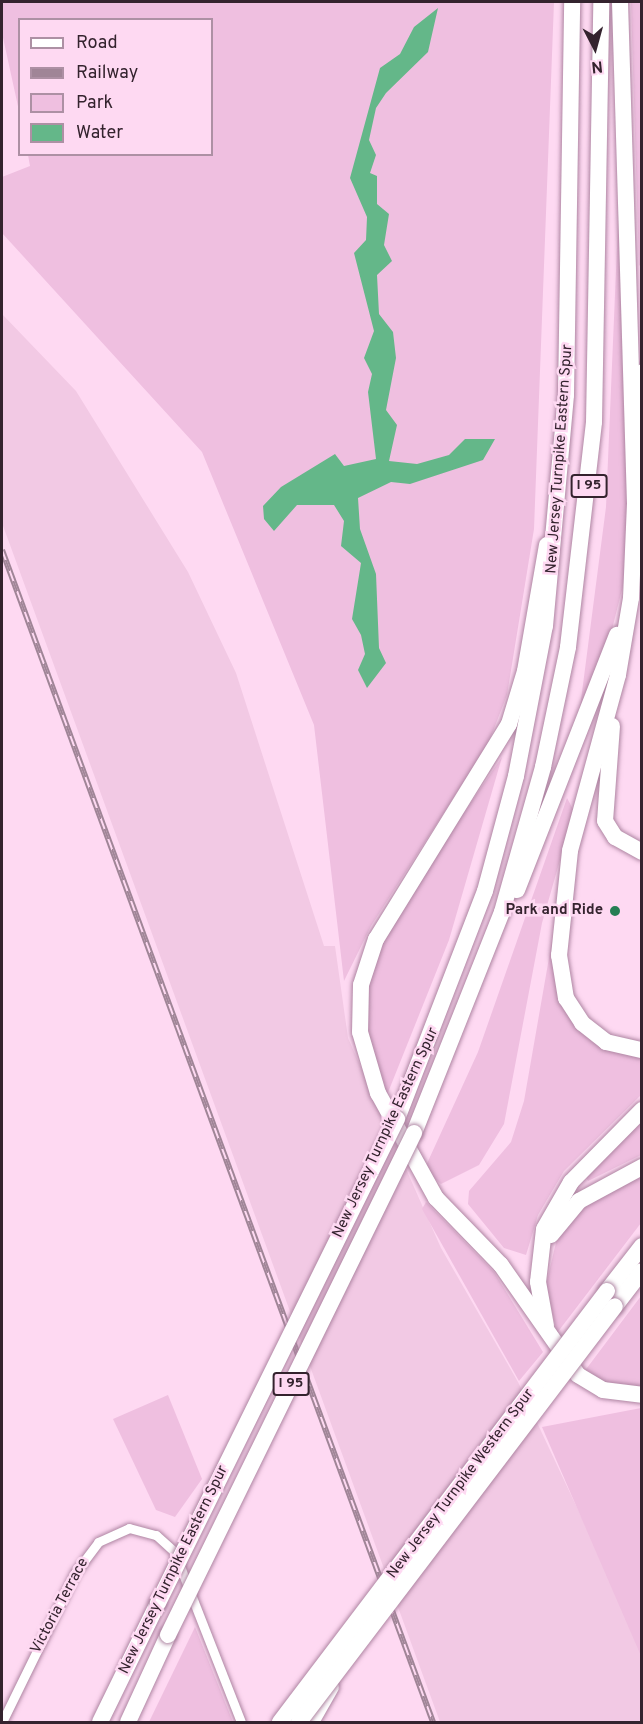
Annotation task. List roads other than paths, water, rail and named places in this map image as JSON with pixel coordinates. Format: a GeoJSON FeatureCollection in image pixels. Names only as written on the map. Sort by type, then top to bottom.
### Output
{"type":"FeatureCollection","features":[{"type":"Feature","properties":{"kind":"highway","name":"New Jersey Turnpike Eastern Spur"},"geometry":{"type":"LineString","coordinates":[[100,1722],[397,1119],[455,979],[503,825],[541,651],[560,497],[572,2]]}},
{"type":"Feature","properties":{"kind":"highway","name":"New Jersey Turnpike Eastern Spur"},"geometry":{"type":"LineString","coordinates":[[128,1722],[168,1635],[414,1133],[485,959],[549,744],[582,547],[595,385],[601,2]]}},
{"type":"Feature","properties":{"kind":"highway"},"geometry":{"type":"LineString","coordinates":[[620,2],[634,462],[632,569],[618,675],[605,817],[615,837],[642,852]]}},
{"type":"Feature","properties":{"kind":"highway"},"geometry":{"type":"LineString","coordinates":[[634,462],[642,372]]}},
{"type":"Feature","properties":{"kind":"highway"},"geometry":{"type":"LineString","coordinates":[[560,497],[509,724],[490,763],[383,925],[363,975],[358,1007],[373,1082],[412,1164],[436,1198],[501,1265],[555,1347],[594,1386],[642,1395]]}},
{"type":"Feature","properties":{"kind":"highway"},"geometry":{"type":"LineString","coordinates":[[485,959],[601,684],[632,569]]}},
{"type":"Feature","properties":{"kind":"highway"},"geometry":{"type":"LineString","coordinates":[[618,675],[570,851],[559,955],[566,998],[582,1023],[606,1042],[642,1050]]}},
{"type":"Feature","properties":{"kind":"highway"},"geometry":{"type":"LineString","coordinates":[[555,1347],[540,1303],[539,1263],[544,1229],[564,1192],[642,1110]]}},
{"type":"Feature","properties":{"kind":"highway"},"geometry":{"type":"LineString","coordinates":[[539,1263],[572,1207],[642,1167]]}},
{"type":"Feature","properties":{"kind":"highway","name":"New Jersey Turnpike Western Spur"},"geometry":{"type":"LineString","coordinates":[[299,1722],[611,1299],[642,1246]]}},
{"type":"Feature","properties":{"kind":"highway","name":"New Jersey Turnpike Western Spur"},"geometry":{"type":"LineString","coordinates":[[280,1722],[611,1299],[642,1271]]}},
{"type":"Feature","properties":{"kind":"highway"},"geometry":{"type":"LineString","coordinates":[[311,1722],[342,1666]]}},
{"type":"Feature","properties":{"kind":"street","name":"Victoria Terrace"},"geometry":{"type":"LineString","coordinates":[[2,1722],[75,1573],[98,1542],[129,1528],[156,1535],[174,1551],[241,1722]]}},
{"type":"Feature","properties":{"kind":"water"},"geometry":{"type":"Polygon","coordinates":[[[438,8],[428,52],[386,93],[376,108],[369,140],[376,155],[370,173],[377,176],[377,204],[389,214],[384,245],[392,261],[377,275],[379,314],[393,332],[396,358],[386,410],[397,425],[389,461],[417,464],[449,455],[465,439],[495,439],[483,460],[410,484],[391,482],[358,498],[360,529],[376,574],[379,648],[386,663],[367,688],[358,670],[365,654],[361,635],[352,619],[361,563],[341,546],[344,521],[334,505],[297,505],[274,531],[264,519],[263,506],[281,487],[335,454],[344,466],[376,459],[368,392],[372,374],[364,358],[374,331],[354,253],[366,240],[367,217],[350,178],[380,68],[400,54],[414,27],[438,8]]]}},
{"type":"Feature","properties":{"kind":"railway"},"geometry":{"type":"LineString","coordinates":[[2,550],[433,1722]]}},
{"type":"Feature","properties":{"kind":"place","name":"Park and Ride"},"geometry":{"type":"Point","coordinates":[615,911]}}]}
